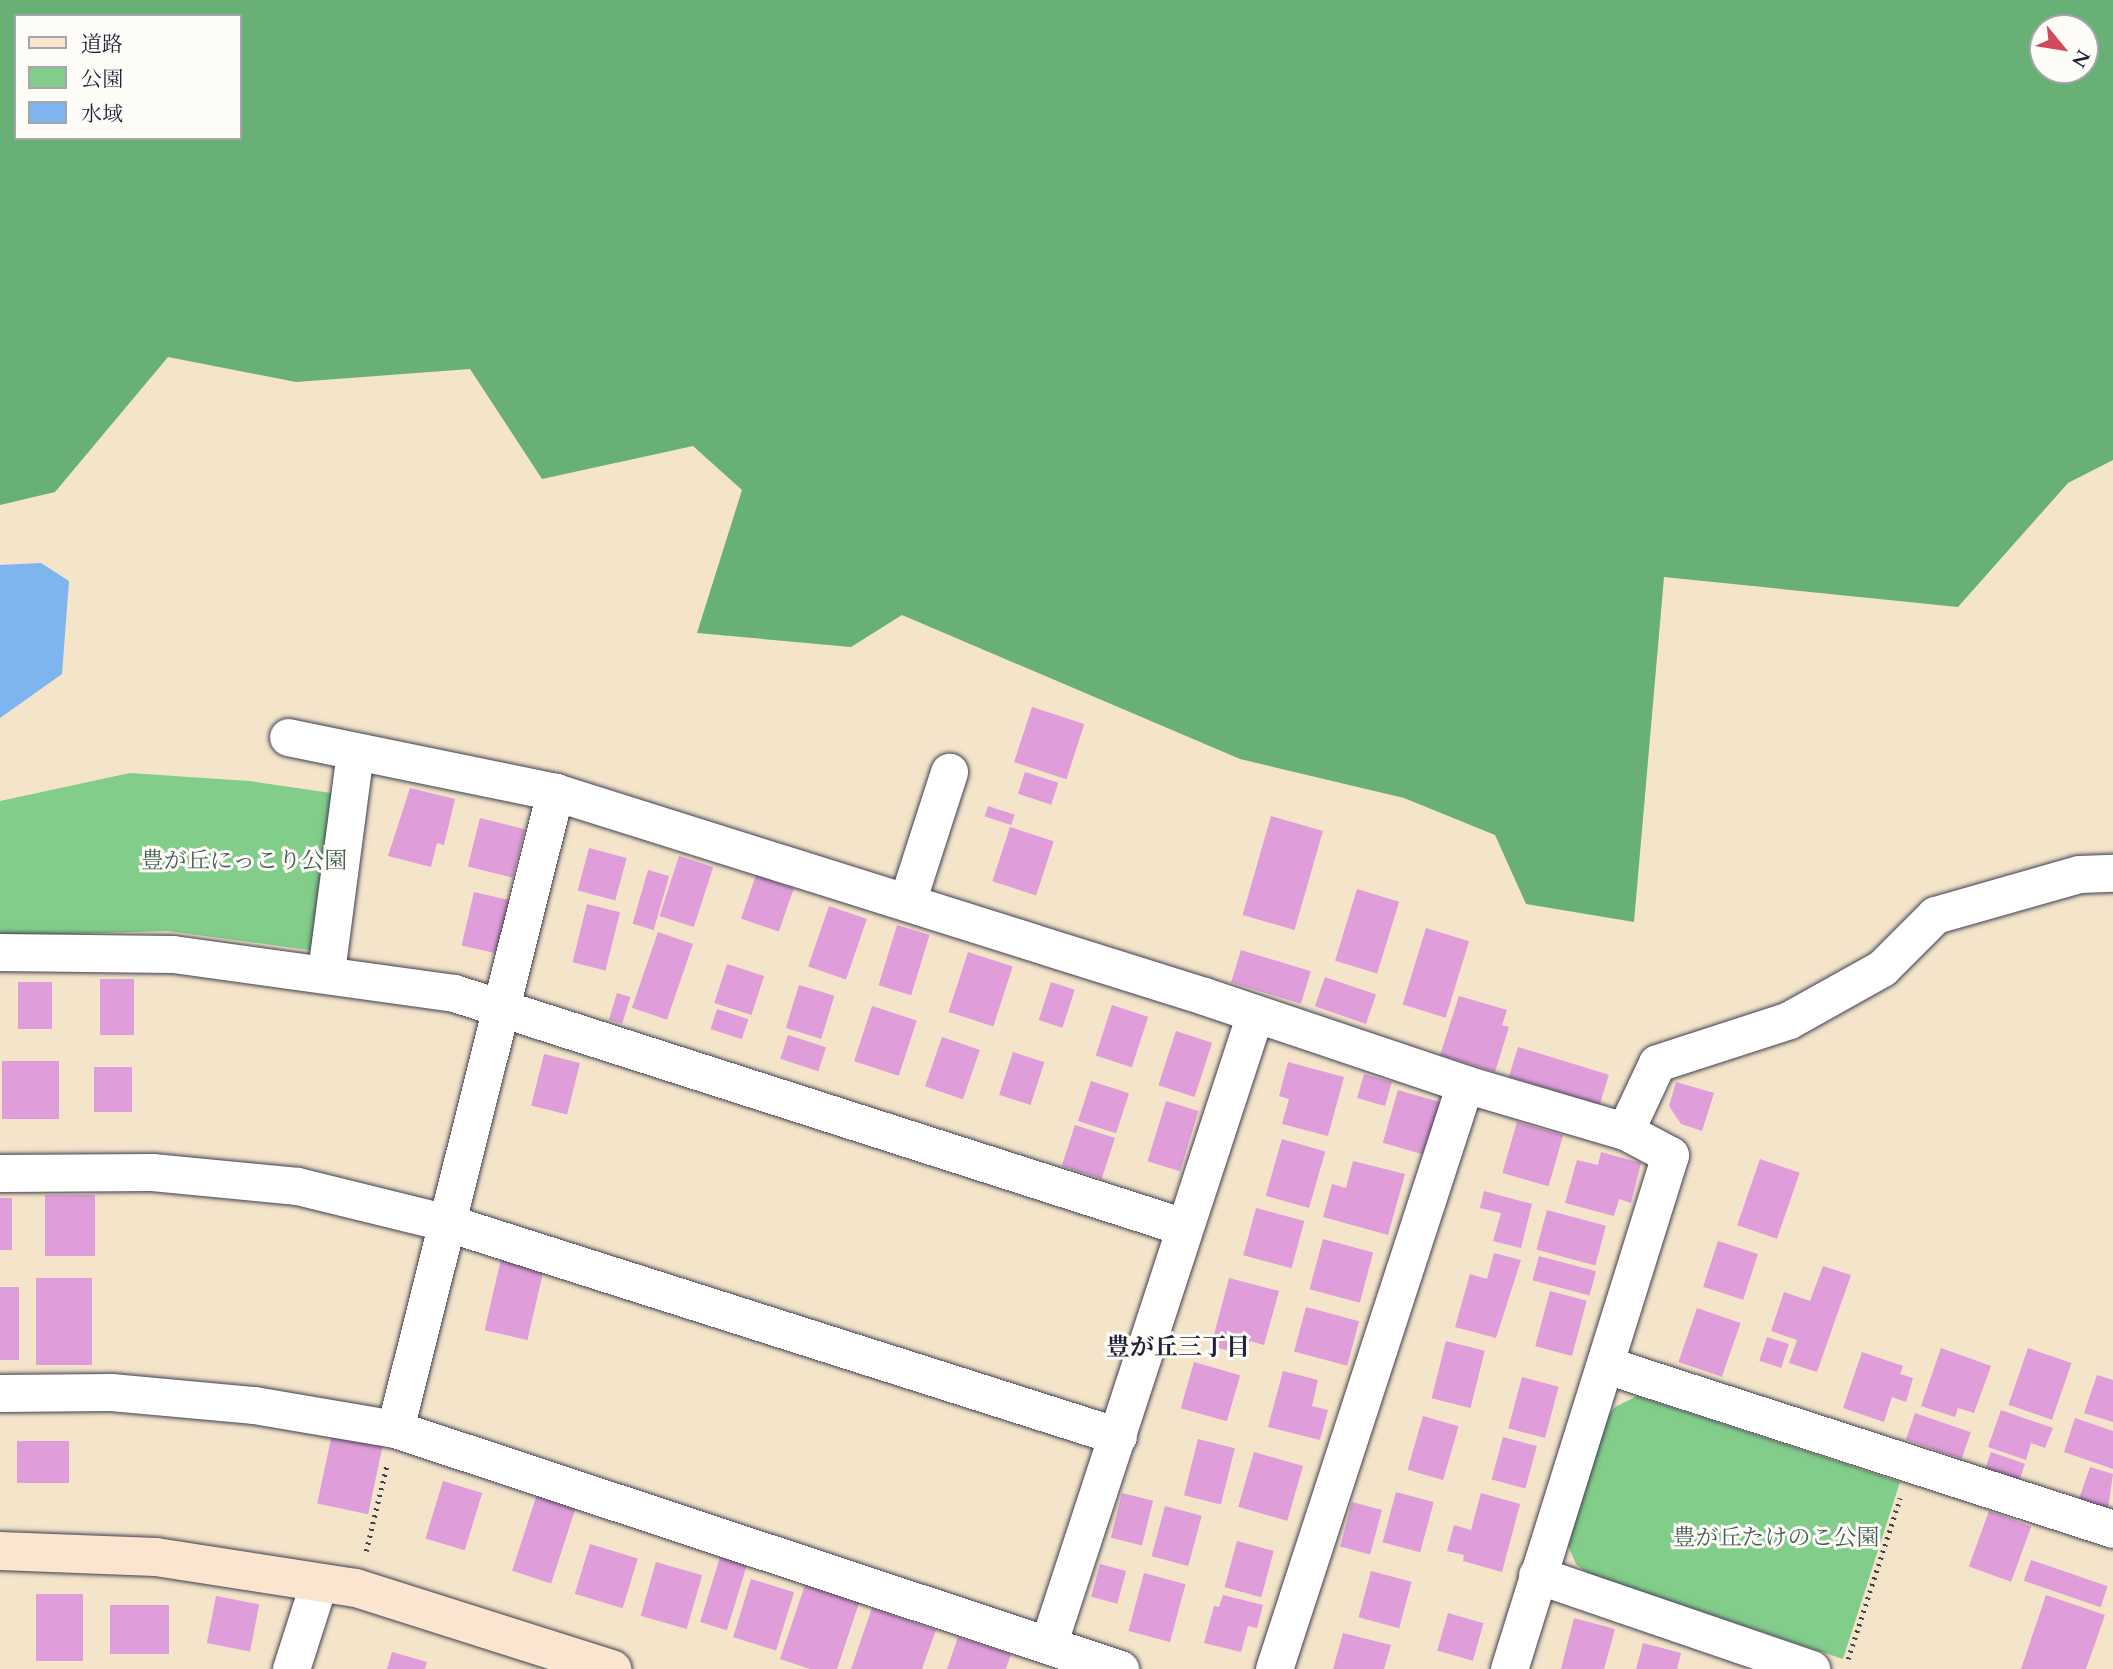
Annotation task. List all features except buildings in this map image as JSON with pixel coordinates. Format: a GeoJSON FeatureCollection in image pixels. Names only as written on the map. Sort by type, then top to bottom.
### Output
{"type":"FeatureCollection","features":[{"type":"Feature","properties":{"kind":"street"},"geometry":{"type":"LineString","coordinates":[[288,737],[555,792],[907,902],[1465,1084],[1625,1131],[1670,1155],[1509,1669]]}},
{"type":"Feature","properties":{"kind":"street"},"geometry":{"type":"LineString","coordinates":[[326,972],[355,752]]}},
{"type":"Feature","properties":{"kind":"street"},"geometry":{"type":"LineString","coordinates":[[907,902],[949,772]]}},
{"type":"Feature","properties":{"kind":"street"},"geometry":{"type":"LineString","coordinates":[[396,1429],[555,792]]}},
{"type":"Feature","properties":{"kind":"street"},"geometry":{"type":"LineString","coordinates":[[1625,1131],[1657,1063],[1789,1020],[1882,968],[1935,915],[2080,874],[2113,873]]}},
{"type":"Feature","properties":{"kind":"street"},"geometry":{"type":"LineString","coordinates":[[0,952],[173,954],[326,972],[454,993],[1184,1227]]}},
{"type":"Feature","properties":{"kind":"street"},"geometry":{"type":"LineString","coordinates":[[1048,1645],[1255,1014]]}},
{"type":"Feature","properties":{"kind":"street"},"geometry":{"type":"LineString","coordinates":[[1274,1669],[1465,1084]]}},
{"type":"Feature","properties":{"kind":"street"},"geometry":{"type":"LineString","coordinates":[[0,1173],[152,1172],[297,1186],[448,1223],[1118,1436]]}},
{"type":"Feature","properties":{"kind":"street"},"geometry":{"type":"LineString","coordinates":[[1606,1365],[2113,1529]]}},
{"type":"Feature","properties":{"kind":"street"},"geometry":{"type":"LineString","coordinates":[[0,1393],[111,1392],[254,1405],[396,1429],[1120,1669]]}},
{"type":"Feature","properties":{"kind":"street"},"geometry":{"type":"LineString","coordinates":[[0,1551],[156,1557],[356,1588],[612,1669]]}},
{"type":"Feature","properties":{"kind":"street"},"geometry":{"type":"LineString","coordinates":[[1537,1575],[1811,1669]]}},
{"type":"Feature","properties":{"kind":"street"},"geometry":{"type":"LineString","coordinates":[[291,1669],[319,1582]]}},
{"type":"Feature","properties":{"kind":"path"},"geometry":{"type":"LineString","coordinates":[[356,1588],[396,1429]]}},
{"type":"Feature","properties":{"kind":"path"},"geometry":{"type":"LineString","coordinates":[[1844,1669],[1912,1464]]}},
{"type":"Feature","properties":{"kind":"green space"},"geometry":{"type":"Polygon","coordinates":[[[0,0],[2113,0],[2113,460],[2068,483],[1958,607],[1664,577],[1634,922],[1526,904],[1495,835],[1404,798],[1240,759],[902,615],[851,647],[697,633],[742,490],[693,446],[542,479],[470,369],[296,382],[168,357],[55,492],[0,505],[0,0]]]}},
{"type":"Feature","properties":{"kind":"green space","name":"豊が丘にっこり公園"},"geometry":{"type":"Polygon","coordinates":[[[130,773],[249,781],[338,794],[316,951],[168,931],[0,936],[0,801],[130,773]]]}},
{"type":"Feature","properties":{"kind":"green space","name":"豊が丘たけのこ公園"},"geometry":{"type":"Polygon","coordinates":[[[1637,1396],[1900,1482],[1843,1659],[1587,1573],[1576,1564],[1567,1543],[1605,1420],[1615,1407],[1637,1396]]]}},
{"type":"Feature","properties":{"kind":"water"},"geometry":{"type":"Polygon","coordinates":[[[41,563],[69,581],[62,674],[0,718],[0,565],[41,563]]]}},
{"type":"Feature","properties":{"kind":"district","name":"豊が丘三丁目"},"geometry":{"type":"Point","coordinates":[1178,1348]}}]}
